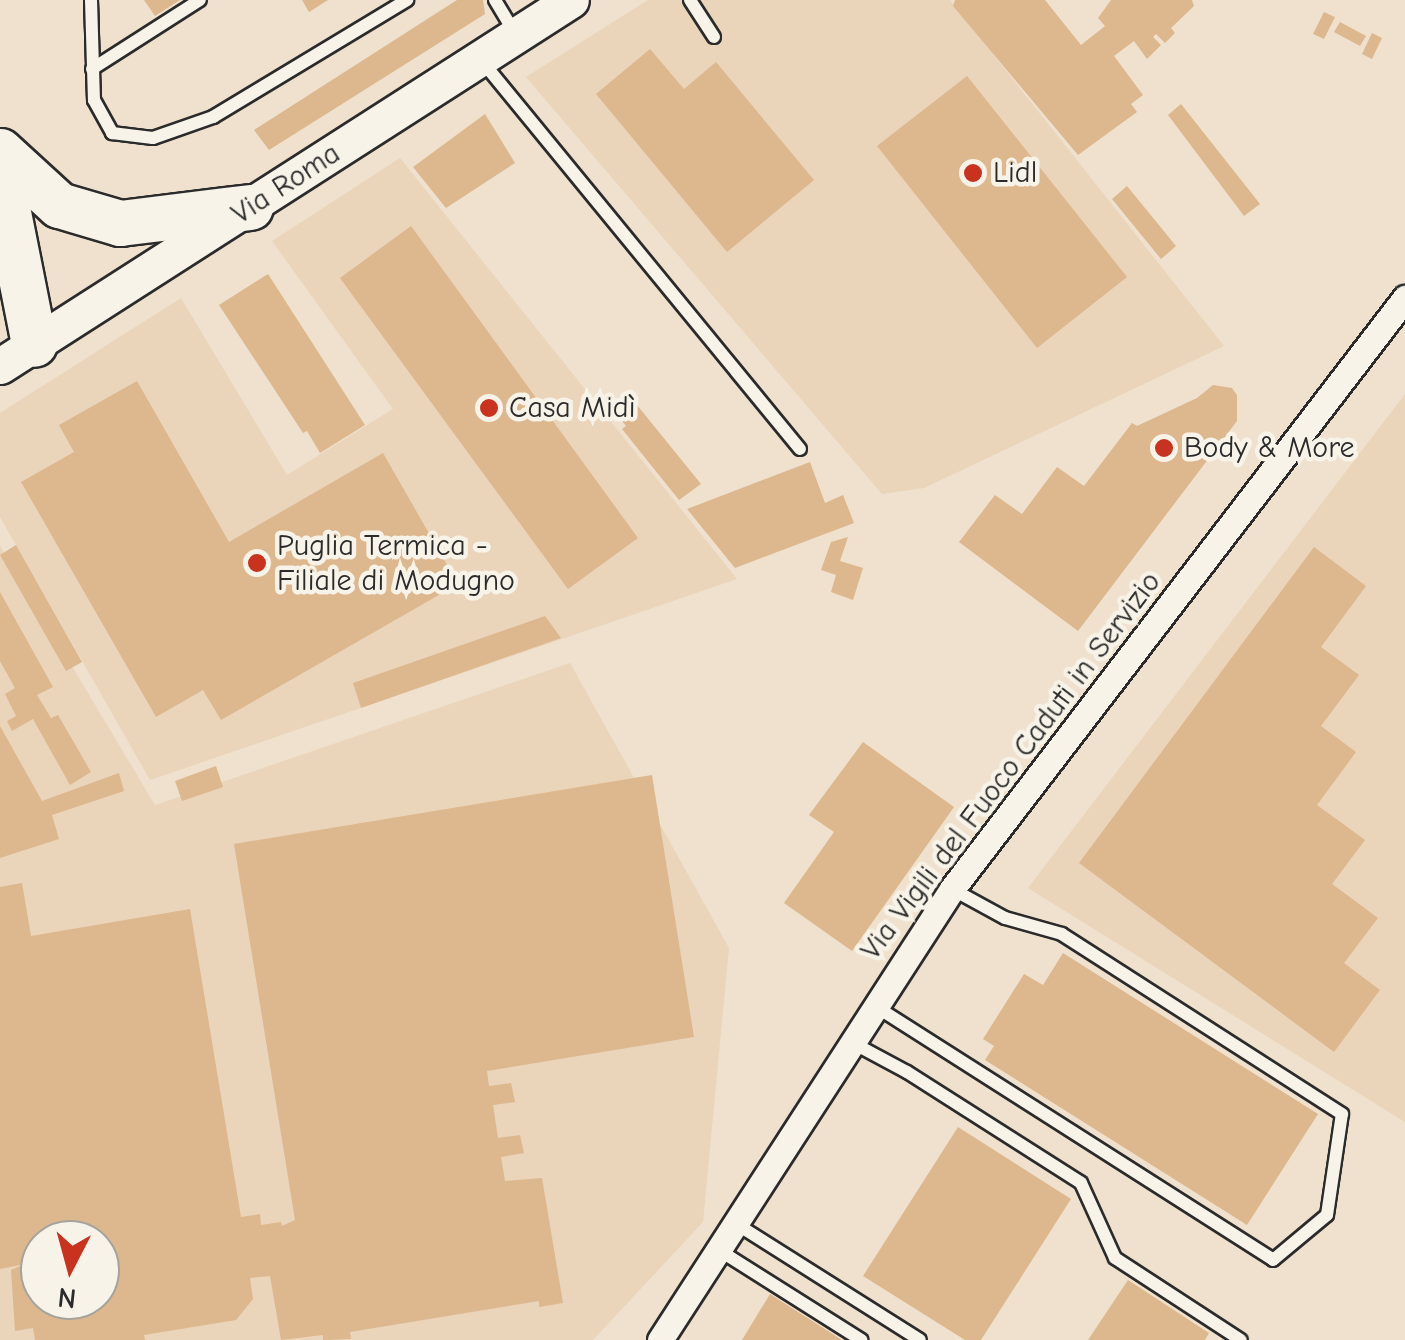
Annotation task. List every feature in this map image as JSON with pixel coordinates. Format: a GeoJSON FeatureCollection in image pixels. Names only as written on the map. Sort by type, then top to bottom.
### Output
{"type":"FeatureCollection","features":[{"type":"Feature","properties":{"kind":"highway"},"geometry":{"type":"LineString","coordinates":[[0,151],[59,205],[120,223],[250,207]]}},
{"type":"Feature","properties":{"kind":"highway"},"geometry":{"type":"LineString","coordinates":[[0,172],[14,351]]}},
{"type":"Feature","properties":{"kind":"main road","name":"Via Roma"},"geometry":{"type":"LineString","coordinates":[[14,351],[250,207],[571,0]]}},
{"type":"Feature","properties":{"kind":"street","name":"Via Vigili del Fuoco Caduti in Servizio"},"geometry":{"type":"LineString","coordinates":[[660,1340],[722,1252],[851,1042],[952,888],[1405,298]]}},
{"type":"Feature","properties":{"kind":"lane"},"geometry":{"type":"LineString","coordinates":[[90,0],[94,100],[112,133],[153,138],[213,117],[407,0]]}},
{"type":"Feature","properties":{"kind":"lane"},"geometry":{"type":"LineString","coordinates":[[92,69],[200,0]]}},
{"type":"Feature","properties":{"kind":"lane"},"geometry":{"type":"LineString","coordinates":[[495,0],[516,35]]}},
{"type":"Feature","properties":{"kind":"lane"},"geometry":{"type":"LineString","coordinates":[[690,0],[714,37]]}},
{"type":"Feature","properties":{"kind":"lane"},"geometry":{"type":"LineString","coordinates":[[480,58],[800,449]]}},
{"type":"Feature","properties":{"kind":"lane"},"geometry":{"type":"LineString","coordinates":[[875,1006],[1273,1260],[1327,1216],[1342,1114],[1062,934],[1006,918],[952,888]]}},
{"type":"Feature","properties":{"kind":"lane"},"geometry":{"type":"LineString","coordinates":[[851,1042],[907,1072],[1081,1183],[1115,1258],[1241,1340]]}},
{"type":"Feature","properties":{"kind":"lane"},"geometry":{"type":"LineString","coordinates":[[738,1225],[920,1340]]}},
{"type":"Feature","properties":{"kind":"lane"},"geometry":{"type":"LineString","coordinates":[[722,1252],[861,1340]]}},
{"type":"Feature","properties":{"kind":"shaded area"},"geometry":{"type":"Polygon","coordinates":[[[648,0],[950,0],[1224,346],[924,488],[882,494],[526,77],[648,0]]]}},
{"type":"Feature","properties":{"kind":"shaded area"},"geometry":{"type":"Polygon","coordinates":[[[400,158],[737,579],[150,780],[0,517],[0,413],[181,298],[287,475],[393,409],[272,241],[400,158]]]}},
{"type":"Feature","properties":{"kind":"shaded area"},"geometry":{"type":"Polygon","coordinates":[[[1405,394],[1405,1122],[1028,888],[1405,394]]]}},
{"type":"Feature","properties":{"kind":"shaded area"},"geometry":{"type":"Polygon","coordinates":[[[0,546],[155,805],[570,663],[729,948],[703,1222],[593,1340],[0,1340],[0,546]]]}},
{"type":"Feature","properties":{"kind":"building"},"geometry":{"type":"Polygon","coordinates":[[[144,0],[180,0],[155,16],[144,0]]]}},
{"type":"Feature","properties":{"kind":"building"},"geometry":{"type":"Polygon","coordinates":[[[302,0],[328,0],[309,12],[302,0]]]}},
{"type":"Feature","properties":{"kind":"building"},"geometry":{"type":"Polygon","coordinates":[[[457,0],[483,0],[485,14],[269,150],[254,130],[457,0]]]}},
{"type":"Feature","properties":{"kind":"building"},"geometry":{"type":"Polygon","coordinates":[[[955,0],[1045,0],[1081,45],[1105,26],[1098,18],[1111,0],[1192,0],[1194,6],[1171,28],[1175,33],[1165,43],[1156,34],[1153,37],[1161,45],[1147,59],[1134,41],[1114,56],[1143,95],[1131,104],[1137,112],[1078,155],[953,6],[955,0]]]}},
{"type":"Feature","properties":{"kind":"building"},"geometry":{"type":"Polygon","coordinates":[[[1324,12],[1335,17],[1324,39],[1313,34],[1324,12]]]}},
{"type":"Feature","properties":{"kind":"building"},"geometry":{"type":"Polygon","coordinates":[[[1340,22],[1366,36],[1360,46],[1334,32],[1340,22]]]}},
{"type":"Feature","properties":{"kind":"building"},"geometry":{"type":"Polygon","coordinates":[[[1372,33],[1382,38],[1372,59],[1362,54],[1372,33]]]}},
{"type":"Feature","properties":{"kind":"building"},"geometry":{"type":"Polygon","coordinates":[[[650,49],[684,89],[716,62],[814,180],[727,252],[596,94],[650,49]]]}},
{"type":"Feature","properties":{"kind":"building"},"geometry":{"type":"Polygon","coordinates":[[[967,76],[1127,277],[1037,348],[877,146],[967,76]]]}},
{"type":"Feature","properties":{"kind":"building"},"geometry":{"type":"Polygon","coordinates":[[[1181,104],[1260,204],[1244,216],[1168,115],[1181,104]]]}},
{"type":"Feature","properties":{"kind":"building"},"geometry":{"type":"Polygon","coordinates":[[[485,114],[515,163],[446,208],[413,167],[485,114]]]}},
{"type":"Feature","properties":{"kind":"building"},"geometry":{"type":"Polygon","coordinates":[[[1127,186],[1176,246],[1161,259],[1112,199],[1127,186]]]}},
{"type":"Feature","properties":{"kind":"building","name":"Casa Midì"},"geometry":{"type":"Polygon","coordinates":[[[411,226],[638,538],[568,589],[340,278],[411,226]]]}},
{"type":"Feature","properties":{"kind":"building"},"geometry":{"type":"Polygon","coordinates":[[[268,274],[365,425],[320,453],[219,305],[268,274]]]}},
{"type":"Feature","properties":{"kind":"building","name":"Puglia Termica - Filiale di Modugno"},"geometry":{"type":"Polygon","coordinates":[[[137,381],[229,542],[383,453],[458,584],[221,720],[203,690],[156,717],[21,482],[74,452],[59,425],[137,381]]]}},
{"type":"Feature","properties":{"kind":"building"},"geometry":{"type":"Polygon","coordinates":[[[1213,385],[1232,388],[1237,395],[1237,421],[1078,631],[959,542],[995,495],[1022,514],[1057,467],[1084,486],[1132,423],[1137,426],[1197,398],[1213,385]]]}},
{"type":"Feature","properties":{"kind":"building"},"geometry":{"type":"Polygon","coordinates":[[[637,405],[701,484],[679,500],[622,429],[626,426],[620,418],[637,405]]]}},
{"type":"Feature","properties":{"kind":"building"},"geometry":{"type":"Polygon","coordinates":[[[810,462],[825,503],[843,495],[854,523],[735,568],[687,509],[810,462]]]}},
{"type":"Feature","properties":{"kind":"building"},"geometry":{"type":"Polygon","coordinates":[[[848,537],[840,561],[863,568],[853,600],[831,592],[836,575],[821,570],[831,542],[848,537]]]}},
{"type":"Feature","properties":{"kind":"building"},"geometry":{"type":"Polygon","coordinates":[[[16,545],[82,662],[66,671],[0,555],[16,545]]]}},
{"type":"Feature","properties":{"kind":"building"},"geometry":{"type":"Polygon","coordinates":[[[1314,547],[1366,586],[1321,647],[1359,675],[1321,726],[1356,752],[1317,805],[1365,840],[1332,884],[1378,918],[1344,963],[1380,990],[1334,1052],[1079,863],[1314,547]]]}},
{"type":"Feature","properties":{"kind":"building"},"geometry":{"type":"Polygon","coordinates":[[[0,592],[53,687],[37,695],[51,718],[58,715],[91,772],[70,785],[33,719],[12,731],[7,721],[16,716],[5,694],[15,688],[0,661],[0,592]]]}},
{"type":"Feature","properties":{"kind":"building"},"geometry":{"type":"Polygon","coordinates":[[[545,616],[561,638],[361,708],[353,683],[545,616]]]}},
{"type":"Feature","properties":{"kind":"building"},"geometry":{"type":"Polygon","coordinates":[[[0,726],[42,801],[119,773],[124,791],[52,815],[59,839],[0,858],[0,726]]]}},
{"type":"Feature","properties":{"kind":"building"},"geometry":{"type":"Polygon","coordinates":[[[863,742],[954,807],[852,951],[784,903],[834,832],[809,815],[863,742]]]}},
{"type":"Feature","properties":{"kind":"building"},"geometry":{"type":"Polygon","coordinates":[[[216,766],[223,787],[182,801],[175,781],[216,766]]]}},
{"type":"Feature","properties":{"kind":"building"},"geometry":{"type":"Polygon","coordinates":[[[652,775],[694,1037],[487,1071],[489,1086],[511,1083],[515,1102],[493,1105],[498,1138],[520,1135],[524,1153],[501,1157],[505,1181],[542,1178],[563,1303],[539,1307],[539,1301],[350,1332],[351,1339],[323,1340],[323,1335],[281,1340],[270,1276],[250,1278],[253,1299],[236,1320],[144,1335],[145,1340],[35,1340],[33,1328],[15,1331],[11,1270],[20,1266],[20,1320],[120,1320],[120,1220],[20,1220],[20,1265],[0,1269],[0,887],[22,883],[31,936],[190,909],[241,1217],[260,1214],[261,1225],[281,1222],[282,1226],[295,1220],[234,844],[652,775]]]}},
{"type":"Feature","properties":{"kind":"building"},"geometry":{"type":"Polygon","coordinates":[[[1063,953],[1318,1114],[1247,1225],[985,1060],[994,1046],[983,1039],[1024,974],[1043,985],[1063,953]]]}},
{"type":"Feature","properties":{"kind":"building"},"geometry":{"type":"Polygon","coordinates":[[[958,1127],[1071,1199],[981,1340],[965,1340],[863,1276],[958,1127]]]}},
{"type":"Feature","properties":{"kind":"building"},"geometry":{"type":"Polygon","coordinates":[[[1128,1280],[1209,1333],[1205,1340],[1088,1340],[1128,1280]]]}},
{"type":"Feature","properties":{"kind":"building"},"geometry":{"type":"Polygon","coordinates":[[[770,1294],[842,1340],[742,1340],[770,1294]]]}},
{"type":"Feature","properties":{"kind":"place","name":"Lidl"},"geometry":{"type":"Point","coordinates":[973,173]}},
{"type":"Feature","properties":{"kind":"place","name":"Casa Midì"},"geometry":{"type":"Point","coordinates":[489,408]}},
{"type":"Feature","properties":{"kind":"place","name":"Body & More"},"geometry":{"type":"Point","coordinates":[1164,448]}},
{"type":"Feature","properties":{"kind":"place","name":"Puglia Termica - Filiale di Modugno"},"geometry":{"type":"Point","coordinates":[257,563]}}]}
